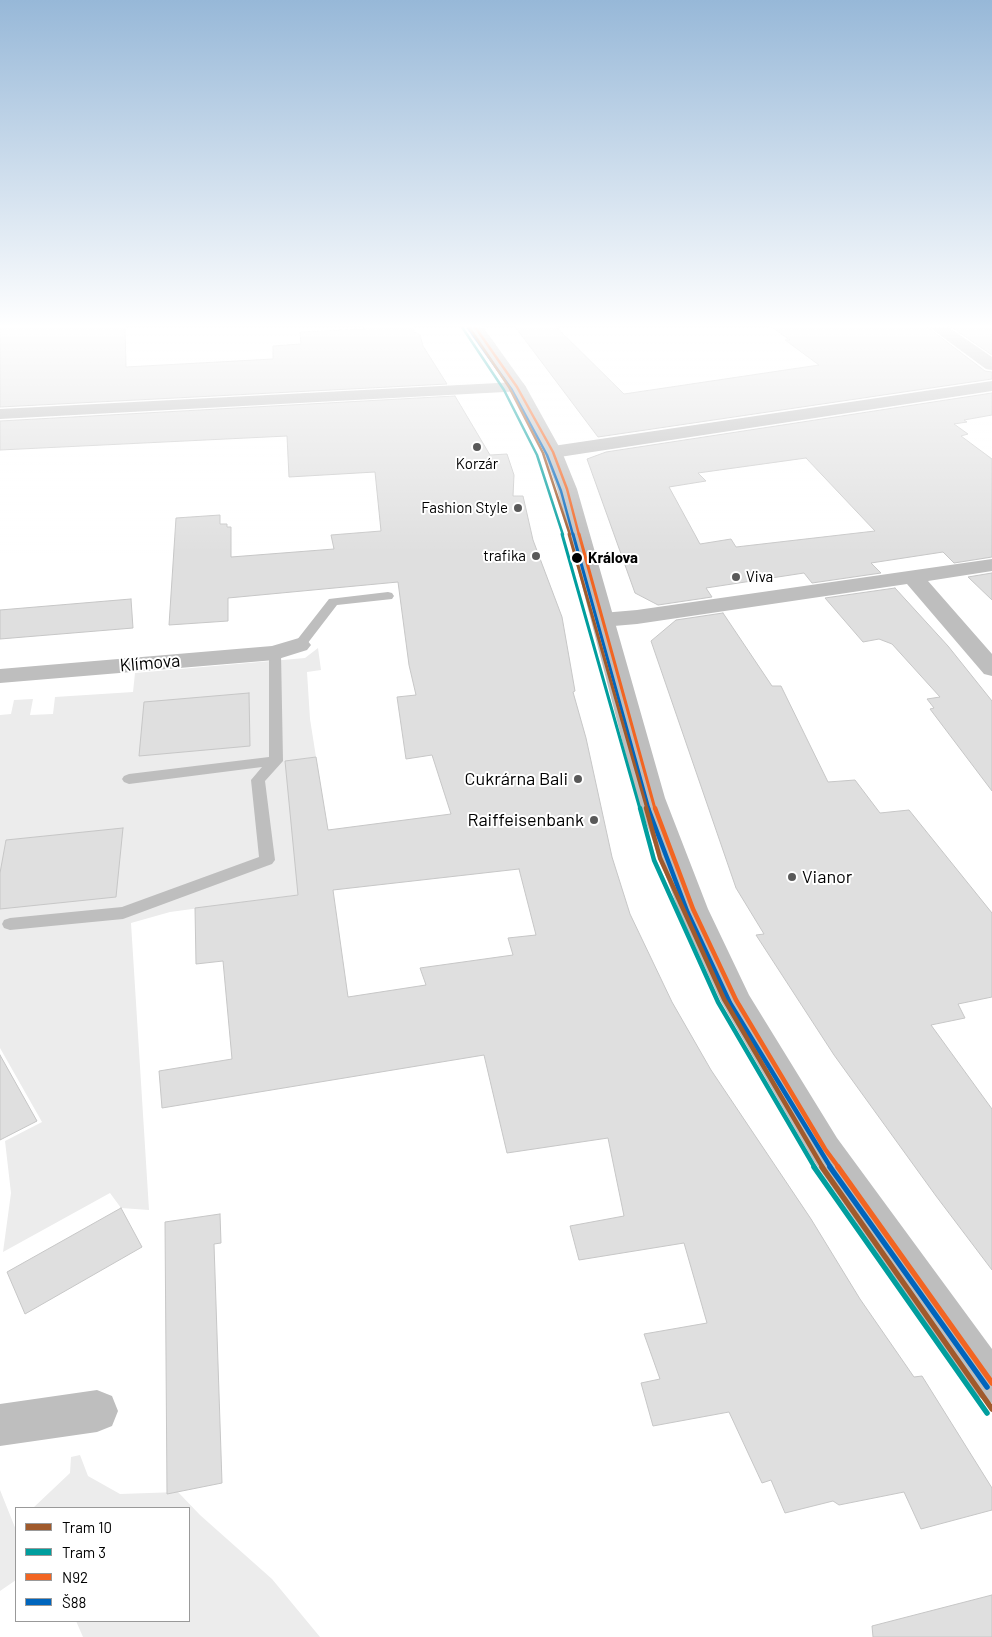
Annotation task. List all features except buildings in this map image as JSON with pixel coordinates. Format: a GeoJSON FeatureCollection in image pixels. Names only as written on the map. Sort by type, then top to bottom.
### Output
{"type":"FeatureCollection","features":[{"type":"Feature","properties":{"kind":"street"},"geometry":{"type":"LineString","coordinates":[[0,414],[261,400]]}},
{"type":"Feature","properties":{"kind":"street"},"geometry":{"type":"LineString","coordinates":[[524,400],[553,452],[567,489],[651,798],[693,909],[736,1000],[825,1149],[992,1383]]}},
{"type":"Feature","properties":{"kind":"street"},"geometry":{"type":"LineString","coordinates":[[553,452],[896,400]]}},
{"type":"Feature","properties":{"kind":"street"},"geometry":{"type":"LineString","coordinates":[[602,620],[637,617],[992,565]]}},
{"type":"Feature","properties":{"kind":"street"},"geometry":{"type":"LineString","coordinates":[[913,577],[992,669]]}},
{"type":"Feature","properties":{"kind":"street","name":"Klímova"},"geometry":{"type":"LineString","coordinates":[[0,676],[275,653],[299,645]]}},
{"type":"Feature","properties":{"kind":"street"},"geometry":{"type":"LineString","coordinates":[[0,1425],[98,1411]]}},
{"type":"Feature","properties":{"kind":"lane"},"geometry":{"type":"LineString","coordinates":[[299,645],[333,602],[388,596]]}},
{"type":"Feature","properties":{"kind":"lane"},"geometry":{"type":"LineString","coordinates":[[10,924],[123,913],[267,860],[258,780],[276,761],[275,653]]}},
{"type":"Feature","properties":{"kind":"lane"},"geometry":{"type":"LineString","coordinates":[[129,779],[276,761]]}},
{"type":"Feature","properties":{"kind":"shaded area"},"geometry":{"type":"Polygon","coordinates":[[[318,648],[321,670],[307,672],[310,719],[316,757],[294,760],[329,855],[333,890],[170,912],[131,923],[149,1210],[121,1208],[110,1193],[3,1252],[11,1193],[5,1141],[42,1122],[0,1048],[0,715],[11,714],[14,700],[33,699],[30,715],[53,714],[55,697],[133,692],[135,673],[305,658],[318,648]]]}},
{"type":"Feature","properties":{"kind":"shaded area"},"geometry":{"type":"Polygon","coordinates":[[[80,1455],[88,1476],[120,1494],[178,1492],[200,1515],[272,1579],[320,1637],[83,1637],[76,1622],[190,1622],[190,1507],[34,1507],[70,1473],[71,1457],[80,1455]]]}},
{"type":"Feature","properties":{"kind":"shaded area"},"geometry":{"type":"Polygon","coordinates":[[[0,1490],[15,1528],[15,1581],[0,1591],[0,1490]]]}},
{"type":"Feature","properties":{"kind":"tram line","name":"3"},"geometry":{"type":"LineString","coordinates":[[509,400],[537,455],[571,560],[654,860],[718,1002],[814,1167],[987,1413]]}},
{"type":"Feature","properties":{"kind":"tram line","name":"10"},"geometry":{"type":"LineString","coordinates":[[516,400],[543,453],[577,558],[660,858],[724,999],[819,1163],[992,1409]]}},
{"type":"Feature","properties":{"kind":"transit line","name":"Š88"},"geometry":{"type":"LineString","coordinates":[[518,400],[547,455],[561,491],[645,800],[687,911],[730,1003],[820,1153],[987,1387]]}},
{"type":"Feature","properties":{"kind":"transit line","name":"N92"},"geometry":{"type":"LineString","coordinates":[[524,400],[553,452],[567,489],[651,798],[693,909],[736,1000],[825,1149],[992,1383]]}},
{"type":"Feature","properties":{"kind":"place","name":"Korzár"},"geometry":{"type":"Point","coordinates":[477,447]}},
{"type":"Feature","properties":{"kind":"place","name":"Fashion Style"},"geometry":{"type":"Point","coordinates":[518,508]}},
{"type":"Feature","properties":{"kind":"place","name":"trafika"},"geometry":{"type":"Point","coordinates":[536,556]}},
{"type":"Feature","properties":{"kind":"place","name":"Králova"},"geometry":{"type":"Point","coordinates":[577,558]}},
{"type":"Feature","properties":{"kind":"place","name":"Viva"},"geometry":{"type":"Point","coordinates":[736,577]}},
{"type":"Feature","properties":{"kind":"place","name":"Cukrárna Bali"},"geometry":{"type":"Point","coordinates":[578,779]}},
{"type":"Feature","properties":{"kind":"place","name":"Raiffeisenbank"},"geometry":{"type":"Point","coordinates":[594,820]}},
{"type":"Feature","properties":{"kind":"place","name":"Vianor"},"geometry":{"type":"Point","coordinates":[792,877]}}]}
